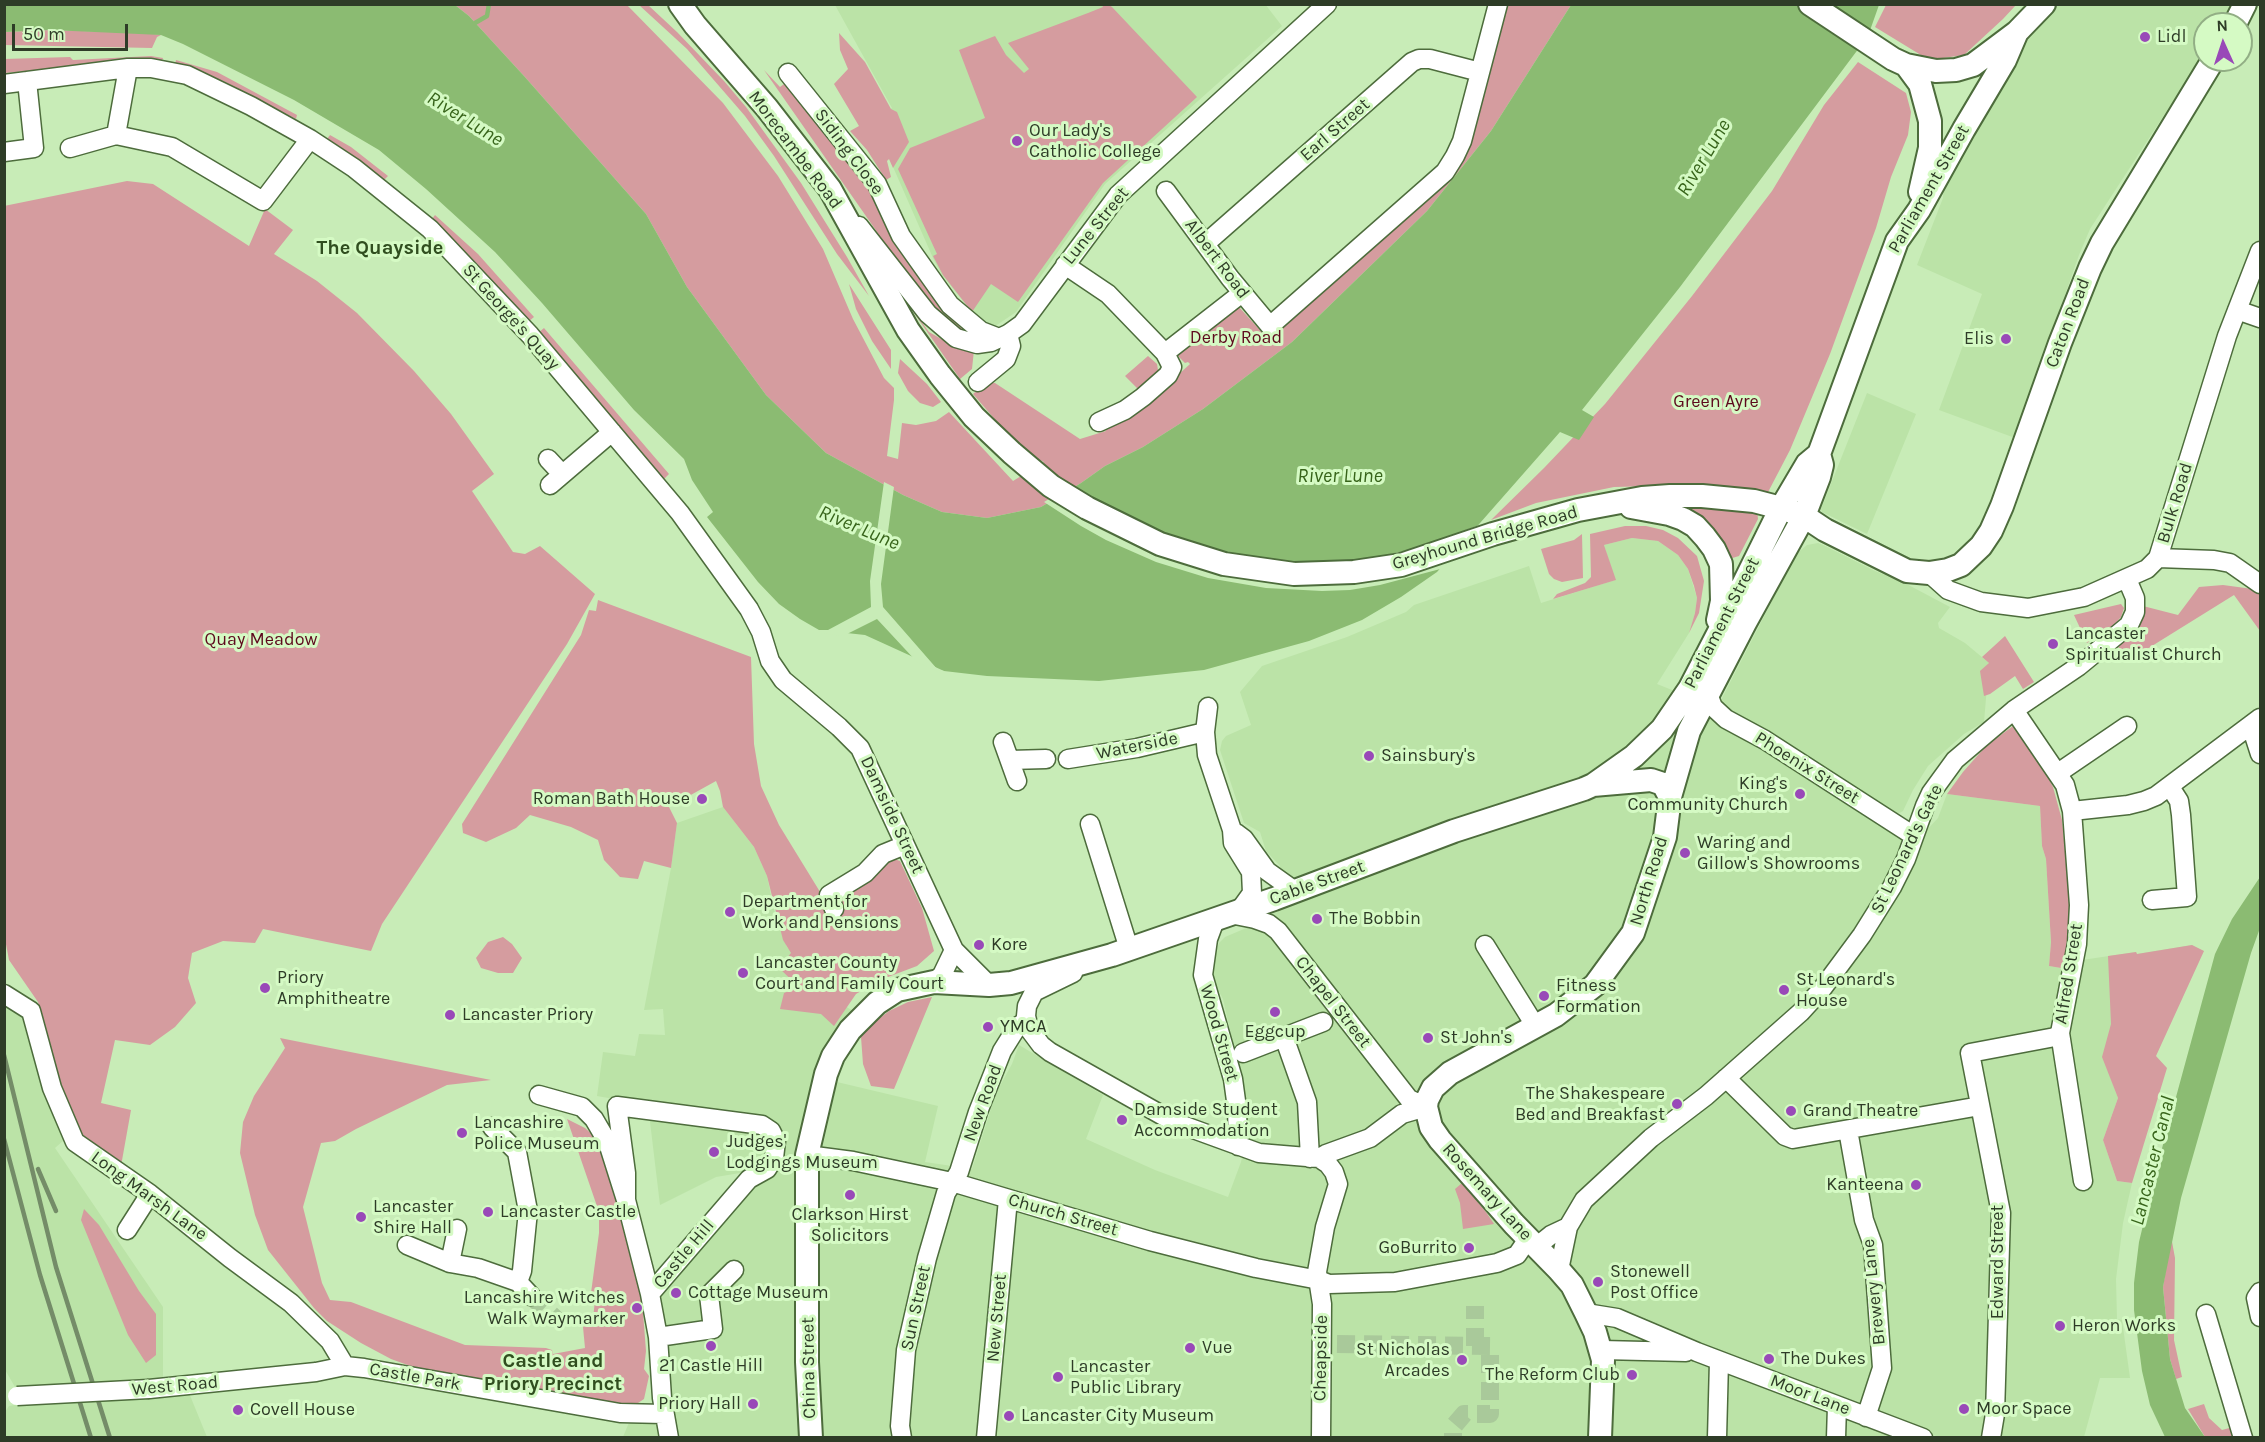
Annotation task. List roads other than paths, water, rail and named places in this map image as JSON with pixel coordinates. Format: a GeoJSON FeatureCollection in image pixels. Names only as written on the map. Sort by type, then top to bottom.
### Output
{"type":"FeatureCollection","features":[{"type":"Feature","properties":{"kind":"main road","name":"Morecambe Road"},"geometry":{"type":"LineString","coordinates":[[668,4],[695,25]]}},
{"type":"Feature","properties":{"kind":"main road","name":"Morecambe Road"},"geometry":{"type":"LineString","coordinates":[[680,4],[695,25],[767,108],[830,189],[908,330],[940,375]]}},
{"type":"Feature","properties":{"kind":"main road"},"geometry":{"type":"LineString","coordinates":[[1810,4],[1899,62],[1920,84],[1930,121],[1930,148],[1920,193],[1922,205]]}},
{"type":"Feature","properties":{"kind":"main road"},"geometry":{"type":"LineString","coordinates":[[1899,62],[1936,71],[1956,70],[1973,65],[2017,32],[2044,4]]}},
{"type":"Feature","properties":{"kind":"main road","name":"Parliament Street"},"geometry":{"type":"LineString","coordinates":[[1634,756],[1662,729],[1675,711],[1714,642],[1781,507],[1807,464],[1819,454],[1890,255],[1922,205],[2005,60],[2017,32]]}},
{"type":"Feature","properties":{"kind":"main road","name":"Caton Road"},"geometry":{"type":"LineString","coordinates":[[1929,573],[1961,565],[1971,557],[1991,531],[2090,268],[2116,217],[2206,72]]}},
{"type":"Feature","properties":{"kind":"main road","name":"Greyhound Bridge Road"},"geometry":{"type":"LineString","coordinates":[[940,375],[974,417],[1051,486],[1124,528],[1160,544],[1224,564],[1294,574],[1354,572],[1401,565],[1493,534],[1578,510],[1642,498],[1702,496],[1754,501],[1781,507],[1804,516]]}},
{"type":"Feature","properties":{"kind":"main road","name":"Parliament Street"},"geometry":{"type":"LineString","coordinates":[[1678,767],[1689,731],[1804,516],[1822,465],[1819,454]]}},
{"type":"Feature","properties":{"kind":"main road"},"geometry":{"type":"LineString","coordinates":[[1614,504],[1669,514],[1683,519],[1695,526],[1710,543],[1721,564],[1723,582],[1722,601],[1714,642]]}},
{"type":"Feature","properties":{"kind":"main road","name":"Bulk Road"},"geometry":{"type":"LineString","coordinates":[[1804,516],[1825,530],[1885,561],[1908,571],[1929,573]]}},
{"type":"Feature","properties":{"kind":"main road","name":"Cable Street"},"geometry":{"type":"LineString","coordinates":[[934,982],[989,985],[1019,981],[1129,949],[1295,891],[1454,831],[1593,785],[1634,756]]}},
{"type":"Feature","properties":{"kind":"main road","name":"North Road"},"geometry":{"type":"LineString","coordinates":[[1426,1107],[1433,1088],[1450,1072],[1556,1016],[1595,985],[1633,933],[1665,837],[1670,797],[1678,767]]}},
{"type":"Feature","properties":{"kind":"main road"},"geometry":{"type":"LineString","coordinates":[[1593,785],[1651,780],[1663,784],[1670,797]]}},
{"type":"Feature","properties":{"kind":"main road","name":"China Street"},"geometry":{"type":"LineString","coordinates":[[810,1437],[807,1353],[807,1155],[826,1074],[842,1042],[877,1003],[897,990],[934,982]]}},
{"type":"Feature","properties":{"kind":"main road","name":"Rosemary Lane"},"geometry":{"type":"LineString","coordinates":[[1426,1107],[1431,1127],[1440,1140],[1572,1285],[1602,1350]]}},
{"type":"Feature","properties":{"kind":"main road"},"geometry":{"type":"LineString","coordinates":[[1600,1437],[1602,1350]]}},
{"type":"Feature","properties":{"kind":"street","name":"Lune Street"},"geometry":{"type":"LineString","coordinates":[[1003,336],[1022,324],[1118,195],[1328,4]]}},
{"type":"Feature","properties":{"kind":"street"},"geometry":{"type":"LineString","coordinates":[[1480,72],[1498,4]]}},
{"type":"Feature","properties":{"kind":"street","name":"Earl Street"},"geometry":{"type":"LineString","coordinates":[[1205,244],[1412,62],[1419,59],[1430,59],[1480,72]]}},
{"type":"Feature","properties":{"kind":"street"},"geometry":{"type":"LineString","coordinates":[[116,135],[128,68]]}},
{"type":"Feature","properties":{"kind":"street","name":"St George's Quay"},"geometry":{"type":"LineString","coordinates":[[4,84],[128,68],[151,68],[187,75],[251,106],[310,139],[354,168],[430,229],[530,335],[680,513],[749,609]]}},
{"type":"Feature","properties":{"kind":"street","name":"Albert Road"},"geometry":{"type":"LineString","coordinates":[[1166,191],[1242,293],[1270,326],[1444,172],[1462,141],[1480,72]]}},
{"type":"Feature","properties":{"kind":"street","name":"Siding Close"},"geometry":{"type":"LineString","coordinates":[[788,73],[877,183],[901,236],[950,305],[981,331],[1003,336]]}},
{"type":"Feature","properties":{"kind":"street"},"geometry":{"type":"LineString","coordinates":[[4,152],[34,148],[27,81]]}},
{"type":"Feature","properties":{"kind":"street"},"geometry":{"type":"LineString","coordinates":[[70,148],[116,135],[172,147],[263,201],[310,139]]}},
{"type":"Feature","properties":{"kind":"street"},"geometry":{"type":"LineString","coordinates":[[830,189],[928,314],[956,338],[977,344],[991,342],[1003,336],[1011,346],[1006,360],[978,382]]}},
{"type":"Feature","properties":{"kind":"street","name":"Bulk Road"},"geometry":{"type":"LineString","coordinates":[[1929,573],[1948,590],[1981,602],[2013,607],[2041,606],[2084,597],[2147,569],[2158,558],[2236,310],[2260,251]]}},
{"type":"Feature","properties":{"kind":"street"},"geometry":{"type":"LineString","coordinates":[[1065,265],[1108,294],[1165,353],[1172,367],[1168,375],[1128,408],[1100,422]]}},
{"type":"Feature","properties":{"kind":"street"},"geometry":{"type":"LineString","coordinates":[[1165,353],[1242,293]]}},
{"type":"Feature","properties":{"kind":"street"},"geometry":{"type":"LineString","coordinates":[[2236,310],[2260,318]]}},
{"type":"Feature","properties":{"kind":"street"},"geometry":{"type":"LineString","coordinates":[[548,459],[556,479],[612,432]]}},
{"type":"Feature","properties":{"kind":"street"},"geometry":{"type":"LineString","coordinates":[[2158,558],[2214,560],[2230,563],[2260,584]]}},
{"type":"Feature","properties":{"kind":"street","name":"St Leonard's Gate"},"geometry":{"type":"LineString","coordinates":[[1559,1270],[1568,1227],[1584,1200],[1652,1138],[1726,1078],[1801,1012],[1822,989],[1862,935],[1887,896],[1906,859],[1931,793],[1955,760],[2013,710],[2079,666],[2129,625],[2134,612],[2134,598],[2127,579]]}},
{"type":"Feature","properties":{"kind":"street","name":"Damside Street"},"geometry":{"type":"LineString","coordinates":[[749,609],[770,661],[783,680],[861,748],[954,950],[989,985]]}},
{"type":"Feature","properties":{"kind":"street","name":"Phoenix Street"},"geometry":{"type":"LineString","coordinates":[[1708,694],[1713,707],[1726,719],[1765,740],[1914,836]]}},
{"type":"Feature","properties":{"kind":"street","name":"Wood Street"},"geometry":{"type":"LineString","coordinates":[[1208,707],[1205,732],[1207,755],[1232,830],[1233,843],[1251,872],[1252,885],[1252,894],[1228,915],[1209,939],[1203,975],[1233,1079],[1237,1108],[1238,1146]]}},
{"type":"Feature","properties":{"kind":"street","name":"Alfred Street"},"geometry":{"type":"LineString","coordinates":[[2013,710],[2058,772],[2069,795],[2072,811],[2079,905],[2077,944],[2060,1033],[2084,1181]]}},
{"type":"Feature","properties":{"kind":"street"},"geometry":{"type":"LineString","coordinates":[[2072,811],[2144,801],[2170,787],[2256,722],[2260,754]]}},
{"type":"Feature","properties":{"kind":"street"},"geometry":{"type":"LineString","coordinates":[[2058,772],[2127,726]]}},
{"type":"Feature","properties":{"kind":"street","name":"Waterside"},"geometry":{"type":"LineString","coordinates":[[1068,759],[1137,748],[1205,732]]}},
{"type":"Feature","properties":{"kind":"street"},"geometry":{"type":"LineString","coordinates":[[1003,742],[1017,781]]}},
{"type":"Feature","properties":{"kind":"street"},"geometry":{"type":"LineString","coordinates":[[1010,760],[1046,759]]}},
{"type":"Feature","properties":{"kind":"street"},"geometry":{"type":"LineString","coordinates":[[2152,900],[2187,897],[2181,815],[2178,801],[2170,787]]}},
{"type":"Feature","properties":{"kind":"street"},"geometry":{"type":"LineString","coordinates":[[1090,824],[1129,949]]}},
{"type":"Feature","properties":{"kind":"street"},"geometry":{"type":"LineString","coordinates":[[1232,830],[1244,839],[1267,871],[1295,891]]}},
{"type":"Feature","properties":{"kind":"street"},"geometry":{"type":"LineString","coordinates":[[834,909],[828,895],[865,873],[883,854],[905,845]]}},
{"type":"Feature","properties":{"kind":"street","name":"Chapel Street"},"geometry":{"type":"LineString","coordinates":[[1228,915],[1255,919],[1269,924],[1278,931],[1409,1099],[1426,1107]]}},
{"type":"Feature","properties":{"kind":"street"},"geometry":{"type":"LineString","coordinates":[[1485,945],[1536,1027]]}},
{"type":"Feature","properties":{"kind":"street"},"geometry":{"type":"LineString","coordinates":[[934,982],[942,975],[954,950]]}},
{"type":"Feature","properties":{"kind":"street","name":"New Road"},"geometry":{"type":"LineString","coordinates":[[952,1182],[959,1172],[978,1112],[1002,1051],[1017,1027],[1026,1021],[1027,1006],[1034,992],[1067,977],[1093,960]]}},
{"type":"Feature","properties":{"kind":"street","name":"Long Marsh Lane"},"geometry":{"type":"LineString","coordinates":[[4,994],[31,1011],[52,1088],[75,1143],[150,1194],[291,1303],[330,1341],[345,1366]]}},
{"type":"Feature","properties":{"kind":"street"},"geometry":{"type":"LineString","coordinates":[[1026,1021],[1041,1045],[1090,1077],[1174,1122],[1266,1154],[1315,1158],[1328,1164],[1338,1184],[1325,1227],[1317,1272],[1319,1280]]}},
{"type":"Feature","properties":{"kind":"street"},"geometry":{"type":"LineString","coordinates":[[1242,1053],[1323,1022]]}},
{"type":"Feature","properties":{"kind":"street","name":"Edward Street"},"geometry":{"type":"LineString","coordinates":[[1991,1437],[1995,1414],[2001,1213],[1970,1053],[2055,1037],[2060,1033]]}},
{"type":"Feature","properties":{"kind":"street"},"geometry":{"type":"LineString","coordinates":[[1284,1037],[1307,1102],[1315,1158]]}},
{"type":"Feature","properties":{"kind":"street"},"geometry":{"type":"LineString","coordinates":[[1726,1078],[1785,1136],[1793,1139],[1980,1106]]}},
{"type":"Feature","properties":{"kind":"street"},"geometry":{"type":"LineString","coordinates":[[539,1095],[582,1107],[603,1132],[626,1200],[650,1294]]}},
{"type":"Feature","properties":{"kind":"street","name":"Castle Hill"},"geometry":{"type":"LineString","coordinates":[[626,1200],[626,1173],[617,1106],[762,1125],[771,1131],[776,1140],[774,1158],[767,1169],[749,1179],[650,1294],[658,1337],[664,1414],[669,1437]]}},
{"type":"Feature","properties":{"kind":"street"},"geometry":{"type":"LineString","coordinates":[[1315,1158],[1370,1138],[1402,1114],[1426,1107]]}},
{"type":"Feature","properties":{"kind":"street"},"geometry":{"type":"LineString","coordinates":[[492,1127],[518,1152],[528,1211],[522,1271],[518,1282]]}},
{"type":"Feature","properties":{"kind":"street","name":"Brewery Lane"},"geometry":{"type":"LineString","coordinates":[[1848,1130],[1864,1220],[1874,1245],[1882,1368],[1866,1417]]}},
{"type":"Feature","properties":{"kind":"street","name":"Church Street"},"geometry":{"type":"LineString","coordinates":[[807,1155],[853,1161],[952,1182],[1159,1243],[1329,1284],[1395,1282],[1475,1268],[1503,1262],[1517,1255],[1532,1243]]}},
{"type":"Feature","properties":{"kind":"street","name":"Sun Street"},"geometry":{"type":"LineString","coordinates":[[902,1437],[900,1426],[906,1350],[927,1258],[946,1193],[952,1182]]}},
{"type":"Feature","properties":{"kind":"street"},"geometry":{"type":"LineString","coordinates":[[127,1230],[150,1194]]}},
{"type":"Feature","properties":{"kind":"street","name":"New Street"},"geometry":{"type":"LineString","coordinates":[[986,1437],[1008,1199]]}},
{"type":"Feature","properties":{"kind":"street","name":"St Leonard's Gate"},"geometry":{"type":"LineString","coordinates":[[1532,1243],[1568,1227]]}},
{"type":"Feature","properties":{"kind":"street"},"geometry":{"type":"LineString","coordinates":[[450,1263],[457,1229]]}},
{"type":"Feature","properties":{"kind":"street"},"geometry":{"type":"LineString","coordinates":[[407,1245],[450,1263],[478,1268],[518,1282],[531,1296]]}},
{"type":"Feature","properties":{"kind":"street"},"geometry":{"type":"LineString","coordinates":[[658,1337],[712,1329],[709,1295],[734,1270]]}},
{"type":"Feature","properties":{"kind":"street","name":"Cheapside"},"geometry":{"type":"LineString","coordinates":[[1319,1280],[1329,1344],[1321,1437]]}},
{"type":"Feature","properties":{"kind":"street"},"geometry":{"type":"LineString","coordinates":[[2260,1292],[2256,1298],[2260,1317]]}},
{"type":"Feature","properties":{"kind":"street","name":"Moor Lane"},"geometry":{"type":"LineString","coordinates":[[1586,1313],[1617,1318],[1719,1361],[1915,1436]]}},
{"type":"Feature","properties":{"kind":"street"},"geometry":{"type":"LineString","coordinates":[[2206,1314],[2243,1437]]}},
{"type":"Feature","properties":{"kind":"street","name":"Moor Lane"},"geometry":{"type":"LineString","coordinates":[[1602,1350],[1697,1352]]}},
{"type":"Feature","properties":{"kind":"street"},"geometry":{"type":"LineString","coordinates":[[1717,1437],[1719,1361]]}},
{"type":"Feature","properties":{"kind":"street","name":"West Road"},"geometry":{"type":"LineString","coordinates":[[11,1397],[212,1384],[316,1372],[345,1366]]}},
{"type":"Feature","properties":{"kind":"street","name":"Castle Park"},"geometry":{"type":"LineString","coordinates":[[345,1366],[620,1413],[664,1414]]}},
{"type":"Feature","properties":{"kind":"street"},"geometry":{"type":"LineString","coordinates":[[1836,1437],[1837,1406]]}},
{"type":"Feature","properties":{"kind":"water","name":"River Lune"},"geometry":{"type":"Polygon","coordinates":[[[4,5],[455,5],[469,16],[524,76],[646,214],[687,287],[766,395],[826,453],[903,495],[942,512],[987,518],[1041,507],[1105,466],[1143,447],[1203,409],[1292,342],[1427,211],[1491,131],[1571,5],[1879,5],[1868,36],[1680,287],[1582,410],[1594,417],[1579,440],[1560,432],[1437,572],[1362,620],[1309,641],[1204,670],[1099,681],[987,676],[944,671],[865,635],[819,630],[800,619],[779,604],[758,582],[707,517],[713,512],[692,480],[684,459],[634,410],[495,252],[379,150],[294,100],[161,35],[50,30],[5,32],[4,5]]]}},
{"type":"Feature","properties":{"kind":"water"},"geometry":{"type":"Polygon","coordinates":[[[2260,877],[2260,928],[2181,1198],[2163,1287],[2170,1359],[2185,1408],[2205,1437],[2165,1437],[2150,1405],[2142,1371],[2134,1310],[2134,1283],[2139,1242],[2215,954],[2232,919],[2260,877]]]}},
{"type":"Feature","properties":{"kind":"waterway"},"geometry":{"type":"LineString","coordinates":[[475,23],[487,16],[489,4]]}},
{"type":"Feature","properties":{"kind":"tunnel"},"geometry":{"type":"LineString","coordinates":[[531,1296],[557,1320]]}},
{"type":"Feature","properties":{"kind":"tunnel"},"geometry":{"type":"LineString","coordinates":[[1475,1306],[1475,1346]]}},
{"type":"Feature","properties":{"kind":"tunnel"},"geometry":{"type":"LineString","coordinates":[[1337,1344],[1490,1346],[1490,1414],[1464,1414],[1453,1427],[1453,1438]]}},
{"type":"Feature","properties":{"kind":"railway"},"geometry":{"type":"LineString","coordinates":[[4,1055],[56,1267],[110,1438]]}},
{"type":"Feature","properties":{"kind":"railway"},"geometry":{"type":"LineString","coordinates":[[4,1139],[40,1275],[91,1438]]}},
{"type":"Feature","properties":{"kind":"railway"},"geometry":{"type":"LineString","coordinates":[[38,1169],[56,1211]]}},
{"type":"Feature","properties":{"kind":"place","name":"Lidl"},"geometry":{"type":"Point","coordinates":[2145,37]}},
{"type":"Feature","properties":{"kind":"place","name":"Our Lady's Catholic College"},"geometry":{"type":"Point","coordinates":[1017,141]}},
{"type":"Feature","properties":{"kind":"place","name":"Elis"},"geometry":{"type":"Point","coordinates":[2006,339]}},
{"type":"Feature","properties":{"kind":"place","name":"Lancaster Spiritualist Church"},"geometry":{"type":"Point","coordinates":[2053,644]}},
{"type":"Feature","properties":{"kind":"place","name":"Sainsbury's"},"geometry":{"type":"Point","coordinates":[1369,756]}},
{"type":"Feature","properties":{"kind":"place","name":"King's Community Church"},"geometry":{"type":"Point","coordinates":[1800,794]}},
{"type":"Feature","properties":{"kind":"place","name":"Roman Bath House"},"geometry":{"type":"Point","coordinates":[702,799]}},
{"type":"Feature","properties":{"kind":"place","name":"Waring and Gillow's Showrooms"},"geometry":{"type":"Point","coordinates":[1685,853]}},
{"type":"Feature","properties":{"kind":"place","name":"Department for Work and Pensions"},"geometry":{"type":"Point","coordinates":[730,912]}},
{"type":"Feature","properties":{"kind":"place","name":"The Bobbin"},"geometry":{"type":"Point","coordinates":[1317,919]}},
{"type":"Feature","properties":{"kind":"place","name":"Kore"},"geometry":{"type":"Point","coordinates":[979,945]}},
{"type":"Feature","properties":{"kind":"place","name":"Lancaster County Court and Family Court"},"geometry":{"type":"Point","coordinates":[743,973]}},
{"type":"Feature","properties":{"kind":"place","name":"Priory Amphitheatre"},"geometry":{"type":"Point","coordinates":[265,988]}},
{"type":"Feature","properties":{"kind":"place","name":"St Leonard's House"},"geometry":{"type":"Point","coordinates":[1784,990]}},
{"type":"Feature","properties":{"kind":"place","name":"Fitness Formation"},"geometry":{"type":"Point","coordinates":[1544,996]}},
{"type":"Feature","properties":{"kind":"place","name":"Eggcup"},"geometry":{"type":"Point","coordinates":[1275,1012]}},
{"type":"Feature","properties":{"kind":"place","name":"Lancaster Priory"},"geometry":{"type":"Point","coordinates":[450,1015]}},
{"type":"Feature","properties":{"kind":"place","name":"YMCA"},"geometry":{"type":"Point","coordinates":[988,1027]}},
{"type":"Feature","properties":{"kind":"place","name":"St John's"},"geometry":{"type":"Point","coordinates":[1428,1038]}},
{"type":"Feature","properties":{"kind":"place","name":"The Shakespeare Bed and Breakfast"},"geometry":{"type":"Point","coordinates":[1677,1104]}},
{"type":"Feature","properties":{"kind":"place","name":"Grand Theatre"},"geometry":{"type":"Point","coordinates":[1791,1111]}},
{"type":"Feature","properties":{"kind":"place","name":"Damside Student Accommodation"},"geometry":{"type":"Point","coordinates":[1122,1120]}},
{"type":"Feature","properties":{"kind":"place","name":"Lancashire Police Museum"},"geometry":{"type":"Point","coordinates":[462,1133]}},
{"type":"Feature","properties":{"kind":"place","name":"Judges' Lodgings Museum"},"geometry":{"type":"Point","coordinates":[714,1152]}},
{"type":"Feature","properties":{"kind":"place","name":"Kanteena"},"geometry":{"type":"Point","coordinates":[1916,1185]}},
{"type":"Feature","properties":{"kind":"place","name":"Clarkson Hirst Solicitors"},"geometry":{"type":"Point","coordinates":[850,1195]}},
{"type":"Feature","properties":{"kind":"place","name":"Lancaster Castle"},"geometry":{"type":"Point","coordinates":[488,1212]}},
{"type":"Feature","properties":{"kind":"place","name":"Lancaster Shire Hall"},"geometry":{"type":"Point","coordinates":[361,1217]}},
{"type":"Feature","properties":{"kind":"place","name":"GoBurrito"},"geometry":{"type":"Point","coordinates":[1469,1248]}},
{"type":"Feature","properties":{"kind":"place","name":"Stonewell Post Office"},"geometry":{"type":"Point","coordinates":[1598,1282]}},
{"type":"Feature","properties":{"kind":"place","name":"Cottage Museum"},"geometry":{"type":"Point","coordinates":[676,1293]}},
{"type":"Feature","properties":{"kind":"place","name":"Lancashire Witches Walk Waymarker"},"geometry":{"type":"Point","coordinates":[637,1308]}},
{"type":"Feature","properties":{"kind":"place","name":"Heron Works"},"geometry":{"type":"Point","coordinates":[2060,1326]}},
{"type":"Feature","properties":{"kind":"place","name":"21 Castle Hill"},"geometry":{"type":"Point","coordinates":[711,1346]}},
{"type":"Feature","properties":{"kind":"place","name":"Vue"},"geometry":{"type":"Point","coordinates":[1190,1348]}},
{"type":"Feature","properties":{"kind":"place","name":"The Dukes"},"geometry":{"type":"Point","coordinates":[1769,1359]}},
{"type":"Feature","properties":{"kind":"place","name":"St Nicholas Arcades"},"geometry":{"type":"Point","coordinates":[1462,1360]}},
{"type":"Feature","properties":{"kind":"place","name":"The Reform Club"},"geometry":{"type":"Point","coordinates":[1632,1375]}},
{"type":"Feature","properties":{"kind":"place","name":"Lancaster Public Library"},"geometry":{"type":"Point","coordinates":[1058,1377]}},
{"type":"Feature","properties":{"kind":"place","name":"Priory Hall"},"geometry":{"type":"Point","coordinates":[753,1404]}},
{"type":"Feature","properties":{"kind":"place","name":"Moor Space"},"geometry":{"type":"Point","coordinates":[1964,1409]}},
{"type":"Feature","properties":{"kind":"place","name":"Covell House"},"geometry":{"type":"Point","coordinates":[238,1410]}},
{"type":"Feature","properties":{"kind":"place","name":"Lancaster City Museum"},"geometry":{"type":"Point","coordinates":[1009,1416]}},
{"type":"Feature","properties":{"kind":"district","name":"The Quayside"},"geometry":{"type":"Point","coordinates":[380,248]}},
{"type":"Feature","properties":{"kind":"district","name":"Castle and Priory Precinct"},"geometry":{"type":"Point","coordinates":[553,1372]}},
{"type":"Feature","properties":{"kind":"park label","name":"Derby Road"},"geometry":{"type":"Point","coordinates":[1236,338]}},
{"type":"Feature","properties":{"kind":"park label","name":"Green Ayre"},"geometry":{"type":"Point","coordinates":[1716,402]}},
{"type":"Feature","properties":{"kind":"park label","name":"Quay Meadow"},"geometry":{"type":"Point","coordinates":[261,640]}},
{"type":"Feature","properties":{"kind":"water label","name":"Lancaster Canal"},"geometry":{"type":"Point","coordinates":[2153,1161]}}]}
